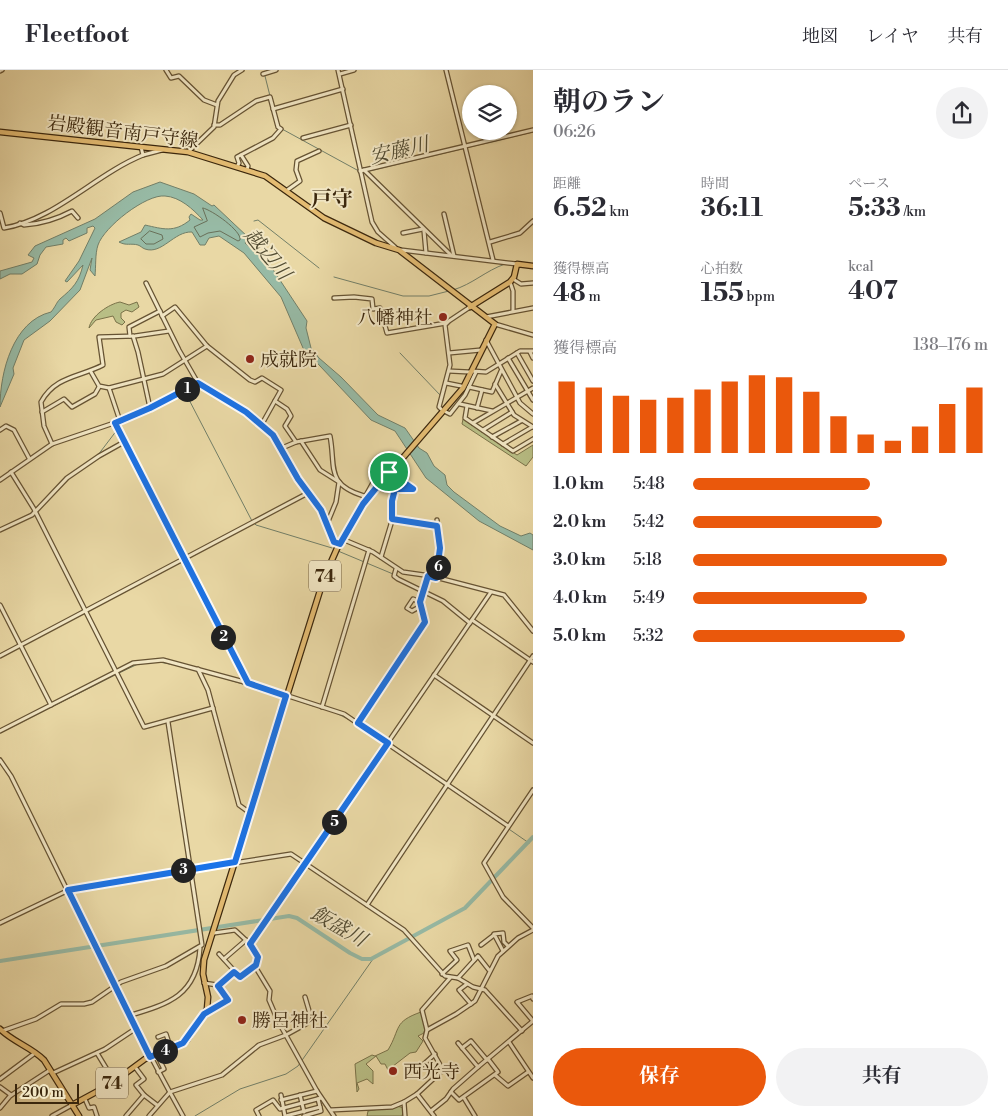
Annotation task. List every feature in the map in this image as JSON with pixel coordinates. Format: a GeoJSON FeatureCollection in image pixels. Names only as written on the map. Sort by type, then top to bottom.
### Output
{"type":"FeatureCollection","features":[{"type":"Feature","properties":{"kind":"main road","name":"岩殿観音南戸守線"},"geometry":{"type":"LineString","coordinates":[[0,132],[188,152],[265,176],[324,218],[376,243],[399,250],[470,307],[495,324]]}},
{"type":"Feature","properties":{"kind":"main road"},"geometry":{"type":"LineString","coordinates":[[470,307],[512,281],[516,264],[533,266]]}},
{"type":"Feature","properties":{"kind":"main road","name":"74"},"geometry":{"type":"LineString","coordinates":[[79,1116],[72,1105],[85,1099],[150,1057],[186,1041],[204,1014],[208,997],[204,983],[203,964],[318,593],[350,524],[390,471],[463,388],[495,324]]}},
{"type":"Feature","properties":{"kind":"main road"},"geometry":{"type":"LineString","coordinates":[[1,1030],[36,1052],[52,1071],[72,1105]]}},
{"type":"Feature","properties":{"kind":"street"},"geometry":{"type":"LineString","coordinates":[[166,70],[171,78],[179,76],[204,100],[217,105]]}},
{"type":"Feature","properties":{"kind":"street"},"geometry":{"type":"LineString","coordinates":[[188,152],[214,125],[217,105],[234,75],[242,70]]}},
{"type":"Feature","properties":{"kind":"street"},"geometry":{"type":"LineString","coordinates":[[263,74],[276,70]]}},
{"type":"Feature","properties":{"kind":"street"},"geometry":{"type":"LineString","coordinates":[[354,70],[339,72],[374,226],[382,237],[399,250],[516,264]]}},
{"type":"Feature","properties":{"kind":"street"},"geometry":{"type":"LineString","coordinates":[[446,70],[493,260]]}},
{"type":"Feature","properties":{"kind":"street"},"geometry":{"type":"LineString","coordinates":[[273,109],[343,89]]}},
{"type":"Feature","properties":{"kind":"street"},"geometry":{"type":"LineString","coordinates":[[214,125],[220,125],[263,98],[270,97],[280,129],[273,138],[237,157],[238,167]]}},
{"type":"Feature","properties":{"kind":"street"},"geometry":{"type":"LineString","coordinates":[[303,138],[351,125]]}},
{"type":"Feature","properties":{"kind":"street"},"geometry":{"type":"LineString","coordinates":[[362,171],[533,130]]}},
{"type":"Feature","properties":{"kind":"street"},"geometry":{"type":"LineString","coordinates":[[140,146],[143,155]]}},
{"type":"Feature","properties":{"kind":"street"},"geometry":{"type":"LineString","coordinates":[[0,213],[2,228],[20,223],[43,214],[117,167],[143,155],[167,149]]}},
{"type":"Feature","properties":{"kind":"street"},"geometry":{"type":"LineString","coordinates":[[285,191],[300,181],[296,170],[297,161],[319,151]]}},
{"type":"Feature","properties":{"kind":"street"},"geometry":{"type":"LineString","coordinates":[[241,155],[248,166],[247,170]]}},
{"type":"Feature","properties":{"kind":"street"},"geometry":{"type":"LineString","coordinates":[[362,171],[453,256]]}},
{"type":"Feature","properties":{"kind":"street"},"geometry":{"type":"LineString","coordinates":[[20,223],[26,226],[36,224],[55,219],[72,211],[78,218]]}},
{"type":"Feature","properties":{"kind":"street"},"geometry":{"type":"LineString","coordinates":[[444,214],[453,256]]}},
{"type":"Feature","properties":{"kind":"street"},"geometry":{"type":"LineString","coordinates":[[490,242],[520,233],[533,221]]}},
{"type":"Feature","properties":{"kind":"street"},"geometry":{"type":"LineString","coordinates":[[403,233],[424,229]]}},
{"type":"Feature","properties":{"kind":"street"},"geometry":{"type":"LineString","coordinates":[[424,229],[426,253]]}},
{"type":"Feature","properties":{"kind":"street"},"geometry":{"type":"LineString","coordinates":[[513,311],[512,281],[521,284],[533,283]]}},
{"type":"Feature","properties":{"kind":"street"},"geometry":{"type":"LineString","coordinates":[[146,283],[198,383],[262,424],[273,435],[308,493],[321,510],[334,542],[341,542],[371,551],[403,572],[428,576],[504,595],[533,631]]}},
{"type":"Feature","properties":{"kind":"street"},"geometry":{"type":"LineString","coordinates":[[334,298],[354,297],[372,299],[373,309],[380,308],[386,333],[446,323],[470,307]]}},
{"type":"Feature","properties":{"kind":"street"},"geometry":{"type":"LineString","coordinates":[[162,316],[174,307],[207,346],[250,380],[255,382],[262,378],[281,390],[262,424]]}},
{"type":"Feature","properties":{"kind":"street"},"geometry":{"type":"LineString","coordinates":[[485,318],[533,308]]}},
{"type":"Feature","properties":{"kind":"street"},"geometry":{"type":"LineString","coordinates":[[150,408],[129,327],[160,312]]}},
{"type":"Feature","properties":{"kind":"street"},"geometry":{"type":"LineString","coordinates":[[442,409],[439,406],[449,371],[446,323]]}},
{"type":"Feature","properties":{"kind":"street"},"geometry":{"type":"LineString","coordinates":[[495,324],[533,335]]}},
{"type":"Feature","properties":{"kind":"street"},"geometry":{"type":"LineString","coordinates":[[52,444],[44,426],[41,402],[51,389],[70,376],[91,372],[103,365],[99,338],[131,336],[169,330]]}},
{"type":"Feature","properties":{"kind":"street"},"geometry":{"type":"LineString","coordinates":[[486,340],[516,398],[533,414]]}},
{"type":"Feature","properties":{"kind":"street"},"geometry":{"type":"LineString","coordinates":[[99,387],[109,388],[144,380],[167,372],[207,346]]}},
{"type":"Feature","properties":{"kind":"street"},"geometry":{"type":"LineString","coordinates":[[449,352],[481,350]]}},
{"type":"Feature","properties":{"kind":"street"},"geometry":{"type":"LineString","coordinates":[[449,371],[486,372],[517,353],[531,351],[533,358]]}},
{"type":"Feature","properties":{"kind":"street"},"geometry":{"type":"LineString","coordinates":[[517,353],[533,381]]}},
{"type":"Feature","properties":{"kind":"street"},"geometry":{"type":"LineString","coordinates":[[508,358],[533,400]]}},
{"type":"Feature","properties":{"kind":"street"},"geometry":{"type":"LineString","coordinates":[[468,387],[492,392],[501,371]]}},
{"type":"Feature","properties":{"kind":"street"},"geometry":{"type":"LineString","coordinates":[[91,372],[99,387]]}},
{"type":"Feature","properties":{"kind":"street"},"geometry":{"type":"LineString","coordinates":[[446,412],[450,414],[460,404],[468,387],[472,372]]}},
{"type":"Feature","properties":{"kind":"street"},"geometry":{"type":"LineString","coordinates":[[446,382],[461,386]]}},
{"type":"Feature","properties":{"kind":"street"},"geometry":{"type":"LineString","coordinates":[[0,480],[29,458],[52,444],[120,422],[198,383]]}},
{"type":"Feature","properties":{"kind":"street"},"geometry":{"type":"LineString","coordinates":[[495,384],[512,412],[521,421],[532,427]]}},
{"type":"Feature","properties":{"kind":"street"},"geometry":{"type":"LineString","coordinates":[[42,412],[64,400],[72,407],[95,394],[99,387]]}},
{"type":"Feature","properties":{"kind":"street"},"geometry":{"type":"LineString","coordinates":[[109,388],[120,422]]}},
{"type":"Feature","properties":{"kind":"street"},"geometry":{"type":"LineString","coordinates":[[472,423],[533,388]]}},
{"type":"Feature","properties":{"kind":"street"},"geometry":{"type":"LineString","coordinates":[[478,408],[482,390]]}},
{"type":"Feature","properties":{"kind":"street"},"geometry":{"type":"LineString","coordinates":[[275,401],[290,413],[291,416],[285,426],[296,442]]}},
{"type":"Feature","properties":{"kind":"street"},"geometry":{"type":"LineString","coordinates":[[460,404],[492,412]]}},
{"type":"Feature","properties":{"kind":"street"},"geometry":{"type":"LineString","coordinates":[[467,406],[465,418],[513,451],[533,439]]}},
{"type":"Feature","properties":{"kind":"street"},"geometry":{"type":"LineString","coordinates":[[483,430],[512,412]]}},
{"type":"Feature","properties":{"kind":"street"},"geometry":{"type":"LineString","coordinates":[[492,437],[521,421]]}},
{"type":"Feature","properties":{"kind":"street"},"geometry":{"type":"LineString","coordinates":[[115,423],[248,683]]}},
{"type":"Feature","properties":{"kind":"street"},"geometry":{"type":"LineString","coordinates":[[0,430],[6,426],[14,430],[29,458]]}},
{"type":"Feature","properties":{"kind":"street"},"geometry":{"type":"LineString","coordinates":[[502,444],[532,427]]}},
{"type":"Feature","properties":{"kind":"street"},"geometry":{"type":"LineString","coordinates":[[282,448],[296,442],[330,436],[331,461],[339,482],[336,502],[327,525]]}},
{"type":"Feature","properties":{"kind":"street"},"geometry":{"type":"LineString","coordinates":[[0,530],[25,520],[67,478],[124,442]]}},
{"type":"Feature","properties":{"kind":"street"},"geometry":{"type":"LineString","coordinates":[[301,442],[320,470],[354,492],[364,496]]}},
{"type":"Feature","properties":{"kind":"street"},"geometry":{"type":"LineString","coordinates":[[382,485],[395,489],[413,489],[390,471]]}},
{"type":"Feature","properties":{"kind":"street"},"geometry":{"type":"LineString","coordinates":[[11,472],[35,512],[144,727],[168,722],[180,716],[212,708]]}},
{"type":"Feature","properties":{"kind":"street"},"geometry":{"type":"LineString","coordinates":[[350,524],[364,496],[375,479],[377,481]]}},
{"type":"Feature","properties":{"kind":"street"},"geometry":{"type":"LineString","coordinates":[[382,557],[392,519],[392,501],[395,489]]}},
{"type":"Feature","properties":{"kind":"street"},"geometry":{"type":"LineString","coordinates":[[0,656],[308,493]]}},
{"type":"Feature","properties":{"kind":"street"},"geometry":{"type":"LineString","coordinates":[[392,519],[437,526]]}},
{"type":"Feature","properties":{"kind":"street"},"geometry":{"type":"LineString","coordinates":[[436,578],[440,548],[438,520]]}},
{"type":"Feature","properties":{"kind":"street"},"geometry":{"type":"LineString","coordinates":[[322,707],[371,551],[385,545]]}},
{"type":"Feature","properties":{"kind":"street"},"geometry":{"type":"LineString","coordinates":[[396,569],[395,577],[422,593],[443,601],[532,661]]}},
{"type":"Feature","properties":{"kind":"street"},"geometry":{"type":"LineString","coordinates":[[358,723],[425,622],[421,604],[422,593],[428,576]]}},
{"type":"Feature","properties":{"kind":"street"},"geometry":{"type":"LineString","coordinates":[[250,944],[491,592]]}},
{"type":"Feature","properties":{"kind":"street"},"geometry":{"type":"LineString","coordinates":[[0,605],[51,705]]}},
{"type":"Feature","properties":{"kind":"street"},"geometry":{"type":"LineString","coordinates":[[367,905],[532,661],[533,656]]}},
{"type":"Feature","properties":{"kind":"street"},"geometry":{"type":"LineString","coordinates":[[0,730],[133,664],[151,660],[163,660],[248,683],[344,714],[508,826]]}},
{"type":"Feature","properties":{"kind":"street"},"geometry":{"type":"LineString","coordinates":[[198,669],[212,708],[239,805],[250,813]]}},
{"type":"Feature","properties":{"kind":"street"},"geometry":{"type":"LineString","coordinates":[[434,675],[533,742]]}},
{"type":"Feature","properties":{"kind":"street"},"geometry":{"type":"LineString","coordinates":[[128,1016],[164,1005],[182,994],[198,966],[200,947],[202,945],[168,722]]}},
{"type":"Feature","properties":{"kind":"street"},"geometry":{"type":"LineString","coordinates":[[0,760],[11,776],[116,986],[128,1016],[183,1116]]}},
{"type":"Feature","properties":{"kind":"street"},"geometry":{"type":"LineString","coordinates":[[427,1030],[471,1004],[489,970],[503,951],[533,929],[509,906],[490,876],[485,861],[533,790]]}},
{"type":"Feature","properties":{"kind":"street"},"geometry":{"type":"LineString","coordinates":[[0,923],[68,890],[289,854],[306,863],[408,934],[416,941],[442,974],[450,978],[458,978],[466,984],[488,993],[522,1031]]}},
{"type":"Feature","properties":{"kind":"street"},"geometry":{"type":"LineString","coordinates":[[214,932],[234,930],[250,944],[258,957],[256,965],[240,977],[219,954]]}},
{"type":"Feature","properties":{"kind":"street"},"geometry":{"type":"LineString","coordinates":[[481,945],[494,935],[503,933],[504,942],[508,946]]}},
{"type":"Feature","properties":{"kind":"street"},"geometry":{"type":"LineString","coordinates":[[494,935],[503,951]]}},
{"type":"Feature","properties":{"kind":"street"},"geometry":{"type":"LineString","coordinates":[[224,959],[246,940]]}},
{"type":"Feature","properties":{"kind":"street"},"geometry":{"type":"LineString","coordinates":[[442,974],[457,960],[450,952],[468,945],[474,960]]}},
{"type":"Feature","properties":{"kind":"street"},"geometry":{"type":"LineString","coordinates":[[1,1030],[36,1019],[61,1004],[92,1002],[134,976],[166,966],[200,947]]}},
{"type":"Feature","properties":{"kind":"street"},"geometry":{"type":"LineString","coordinates":[[458,978],[478,956],[489,970]]}},
{"type":"Feature","properties":{"kind":"street"},"geometry":{"type":"LineString","coordinates":[[256,965],[270,991],[269,1000],[317,1091],[320,1107],[304,1114],[285,1116],[281,1095]]}},
{"type":"Feature","properties":{"kind":"street"},"geometry":{"type":"LineString","coordinates":[[218,986],[234,972]]}},
{"type":"Feature","properties":{"kind":"street"},"geometry":{"type":"LineString","coordinates":[[331,1110],[392,1107],[417,1094],[442,1070],[425,1038],[427,1030],[422,1010],[450,978]]}},
{"type":"Feature","properties":{"kind":"street"},"geometry":{"type":"LineString","coordinates":[[204,983],[218,986],[228,1000],[204,1014]]}},
{"type":"Feature","properties":{"kind":"street"},"geometry":{"type":"LineString","coordinates":[[466,984],[459,990],[471,1004]]}},
{"type":"Feature","properties":{"kind":"street"},"geometry":{"type":"LineString","coordinates":[[431,1110],[446,1099],[451,1092],[487,1059],[533,1021],[517,1002],[532,996],[533,999]]}},
{"type":"Feature","properties":{"kind":"street"},"geometry":{"type":"LineString","coordinates":[[150,1116],[157,1105],[170,1092],[222,1075],[259,1045],[302,1027],[310,1019],[305,997]]}},
{"type":"Feature","properties":{"kind":"street"},"geometry":{"type":"LineString","coordinates":[[0,1108],[12,1095],[52,1071],[97,1053],[135,1029]]}},
{"type":"Feature","properties":{"kind":"street"},"geometry":{"type":"LineString","coordinates":[[158,1037],[166,1034],[171,1049]]}},
{"type":"Feature","properties":{"kind":"street"},"geometry":{"type":"LineString","coordinates":[[451,1092],[458,1100],[464,1098],[498,1072],[471,1041],[462,1048]]}},
{"type":"Feature","properties":{"kind":"street"},"geometry":{"type":"LineString","coordinates":[[509,1042],[533,1078]]}},
{"type":"Feature","properties":{"kind":"street"},"geometry":{"type":"LineString","coordinates":[[458,1043],[478,1067]]}},
{"type":"Feature","properties":{"kind":"street"},"geometry":{"type":"LineString","coordinates":[[0,1079],[36,1052]]}},
{"type":"Feature","properties":{"kind":"street"},"geometry":{"type":"LineString","coordinates":[[97,1053],[114,1081]]}},
{"type":"Feature","properties":{"kind":"street"},"geometry":{"type":"LineString","coordinates":[[415,1072],[435,1054]]}},
{"type":"Feature","properties":{"kind":"street"},"geometry":{"type":"LineString","coordinates":[[155,1066],[160,1062],[164,1069],[158,1072]]}},
{"type":"Feature","properties":{"kind":"street"},"geometry":{"type":"LineString","coordinates":[[134,1066],[144,1079],[136,1085],[144,1095],[157,1105]]}},
{"type":"Feature","properties":{"kind":"street"},"geometry":{"type":"LineString","coordinates":[[495,1075],[508,1086],[528,1072]]}},
{"type":"Feature","properties":{"kind":"street"},"geometry":{"type":"LineString","coordinates":[[0,1087],[12,1095]]}},
{"type":"Feature","properties":{"kind":"street"},"geometry":{"type":"LineString","coordinates":[[281,1100],[317,1091]]}},
{"type":"Feature","properties":{"kind":"street"},"geometry":{"type":"LineString","coordinates":[[417,1094],[434,1116]]}},
{"type":"Feature","properties":{"kind":"street"},"geometry":{"type":"LineString","coordinates":[[126,1116],[144,1095]]}},
{"type":"Feature","properties":{"kind":"street"},"geometry":{"type":"LineString","coordinates":[[300,1096],[304,1114]]}},
{"type":"Feature","properties":{"kind":"street"},"geometry":{"type":"LineString","coordinates":[[464,1098],[475,1116]]}},
{"type":"Feature","properties":{"kind":"street"},"geometry":{"type":"LineString","coordinates":[[85,1099],[89,1108],[94,1107],[97,1116]]}},
{"type":"Feature","properties":{"kind":"street"},"geometry":{"type":"LineString","coordinates":[[259,1116],[256,1110],[273,1100],[279,1108],[282,1108],[320,1099]]}},
{"type":"Feature","properties":{"kind":"street"},"geometry":{"type":"LineString","coordinates":[[320,1099],[334,1116]]}},
{"type":"Feature","properties":{"kind":"street"},"geometry":{"type":"LineString","coordinates":[[404,1102],[405,1116]]}},
{"type":"Feature","properties":{"kind":"street"},"geometry":{"type":"LineString","coordinates":[[52,1116],[72,1105]]}},
{"type":"Feature","properties":{"kind":"green space"},"geometry":{"type":"Polygon","coordinates":[[[120,302],[129,305],[137,302],[139,307],[132,312],[126,310],[121,313],[121,318],[125,322],[122,325],[116,322],[113,316],[96,320],[89,328],[93,319],[101,311],[120,302]]]}},
{"type":"Feature","properties":{"kind":"green space"},"geometry":{"type":"Polygon","coordinates":[[[463,419],[517,455],[533,445],[533,457],[526,466],[462,424],[463,419]]]}},
{"type":"Feature","properties":{"kind":"green space"},"geometry":{"type":"Polygon","coordinates":[[[421,1012],[425,1028],[424,1033],[418,1036],[423,1041],[416,1052],[410,1053],[388,1070],[385,1064],[381,1064],[376,1056],[366,1064],[373,1071],[373,1084],[367,1079],[357,1083],[359,1089],[357,1092],[355,1064],[372,1055],[375,1056],[388,1050],[399,1026],[406,1019],[421,1012]]]}},
{"type":"Feature","properties":{"kind":"green space"},"geometry":{"type":"Polygon","coordinates":[[[397,1106],[404,1108],[402,1116],[367,1116],[368,1111],[397,1106]]]}},
{"type":"Feature","properties":{"kind":"water"},"geometry":{"type":"Polygon","coordinates":[[[160,182],[194,194],[212,206],[214,205],[249,238],[245,243],[270,265],[307,321],[306,328],[311,348],[319,358],[341,377],[378,415],[405,428],[419,448],[427,453],[434,466],[445,475],[447,485],[454,492],[500,526],[521,536],[530,533],[533,535],[533,550],[479,521],[426,478],[395,431],[371,420],[303,348],[281,297],[244,253],[219,236],[209,238],[205,245],[200,245],[192,232],[179,235],[163,246],[151,250],[138,245],[119,242],[141,232],[145,225],[163,229],[179,227],[190,220],[191,214],[203,220],[186,204],[171,197],[157,197],[147,200],[127,213],[108,229],[98,245],[95,276],[90,270],[92,258],[80,290],[50,321],[24,340],[13,368],[14,374],[0,407],[3,379],[11,350],[27,326],[38,317],[51,312],[59,300],[75,284],[80,276],[83,265],[67,282],[65,281],[79,261],[95,228],[93,226],[87,228],[87,233],[69,241],[66,238],[63,240],[63,244],[46,247],[40,255],[37,264],[22,274],[10,274],[0,279],[0,271],[32,262],[34,258],[28,255],[35,246],[95,219],[133,192],[160,182]]]}},
{"type":"Feature","properties":{"kind":"waterway","name":"安藤川"},"geometry":{"type":"LineString","coordinates":[[265,76],[270,96]]}},
{"type":"Feature","properties":{"kind":"waterway","name":"安藤川"},"geometry":{"type":"LineString","coordinates":[[282,129],[357,170],[365,172]]}},
{"type":"Feature","properties":{"kind":"waterway","name":"安藤川"},"geometry":{"type":"LineString","coordinates":[[369,171],[533,132]]}},
{"type":"Feature","properties":{"kind":"waterway","name":"越辺川"},"geometry":{"type":"LineString","coordinates":[[254,221],[258,220],[319,268]]}},
{"type":"Feature","properties":{"kind":"waterway"},"geometry":{"type":"LineString","coordinates":[[453,290],[505,264]]}},
{"type":"Feature","properties":{"kind":"waterway"},"geometry":{"type":"LineString","coordinates":[[334,277],[403,296],[429,296],[449,291]]}},
{"type":"Feature","properties":{"kind":"waterway"},"geometry":{"type":"LineString","coordinates":[[400,353],[441,396]]}},
{"type":"Feature","properties":{"kind":"waterway"},"geometry":{"type":"LineString","coordinates":[[118,426],[120,423],[189,389]]}},
{"type":"Feature","properties":{"kind":"waterway"},"geometry":{"type":"LineString","coordinates":[[185,392],[252,521],[256,525],[332,548]]}},
{"type":"Feature","properties":{"kind":"waterway"},"geometry":{"type":"LineString","coordinates":[[250,414],[261,422]]}},
{"type":"Feature","properties":{"kind":"waterway"},"geometry":{"type":"LineString","coordinates":[[264,425],[270,429],[282,446]]}},
{"type":"Feature","properties":{"kind":"waterway"},"geometry":{"type":"LineString","coordinates":[[98,455],[117,430]]}},
{"type":"Feature","properties":{"kind":"waterway"},"geometry":{"type":"LineString","coordinates":[[284,450],[294,469]]}},
{"type":"Feature","properties":{"kind":"waterway"},"geometry":{"type":"LineString","coordinates":[[338,551],[393,574]]}},
{"type":"Feature","properties":{"kind":"waterway"},"geometry":{"type":"LineString","coordinates":[[444,600],[460,613]]}},
{"type":"Feature","properties":{"kind":"waterway"},"geometry":{"type":"LineString","coordinates":[[471,622],[503,643]]}},
{"type":"Feature","properties":{"kind":"waterway"},"geometry":{"type":"LineString","coordinates":[[159,662],[170,664]]}},
{"type":"Feature","properties":{"kind":"waterway"},"geometry":{"type":"LineString","coordinates":[[119,673],[138,664]]}},
{"type":"Feature","properties":{"kind":"waterway"},"geometry":{"type":"LineString","coordinates":[[206,673],[283,696]]}},
{"type":"Feature","properties":{"kind":"waterway"},"geometry":{"type":"LineString","coordinates":[[0,733],[115,675]]}},
{"type":"Feature","properties":{"kind":"waterway"},"geometry":{"type":"LineString","coordinates":[[290,698],[313,706]]}},
{"type":"Feature","properties":{"kind":"waterway"},"geometry":{"type":"LineString","coordinates":[[336,713],[350,720]]}},
{"type":"Feature","properties":{"kind":"waterway"},"geometry":{"type":"LineString","coordinates":[[359,726],[385,744]]}},
{"type":"Feature","properties":{"kind":"waterway"},"geometry":{"type":"LineString","coordinates":[[388,746],[444,785]]}},
{"type":"Feature","properties":{"kind":"waterway"},"geometry":{"type":"LineString","coordinates":[[448,787],[529,843]]}},
{"type":"Feature","properties":{"kind":"waterway","name":"飯盛川"},"geometry":{"type":"LineString","coordinates":[[0,961],[289,916],[297,918],[350,953],[362,959],[371,959],[465,908],[533,837]]}},
{"type":"Feature","properties":{"kind":"waterway"},"geometry":{"type":"LineString","coordinates":[[195,1116],[240,1089],[286,1074],[298,1066],[373,959]]}},
{"type":"Feature","properties":{"kind":"place","name":"八幡神社"},"geometry":{"type":"Point","coordinates":[443,317]}},
{"type":"Feature","properties":{"kind":"place","name":"成就院"},"geometry":{"type":"Point","coordinates":[250,359]}},
{"type":"Feature","properties":{"kind":"place","name":"勝呂神社"},"geometry":{"type":"Point","coordinates":[242,1020]}},
{"type":"Feature","properties":{"kind":"place","name":"西光寺"},"geometry":{"type":"Point","coordinates":[393,1071]}},
{"type":"Feature","properties":{"kind":"district","name":"戸守"},"geometry":{"type":"Point","coordinates":[332,199]}},
{"type":"Feature","properties":{"kind":"route"},"geometry":{"type":"LineString","coordinates":[[198,383],[218,397],[246,412],[266,427],[282,448],[298,479],[324,515],[334,542],[340,544],[363,504],[374,488],[389,472],[413,489],[395,489],[392,501],[392,519],[437,526],[440,548],[436,578],[428,576],[420,604],[426,618],[425,622],[358,723],[388,743],[250,944],[258,957],[256,965],[240,977],[234,972],[218,986],[228,1000],[208,1014],[204,1014],[186,1041],[150,1057],[126,1013],[113,980],[68,890],[80,886],[235,862],[286,696],[248,683],[166,526],[115,423],[150,408],[198,383]]}}]}
